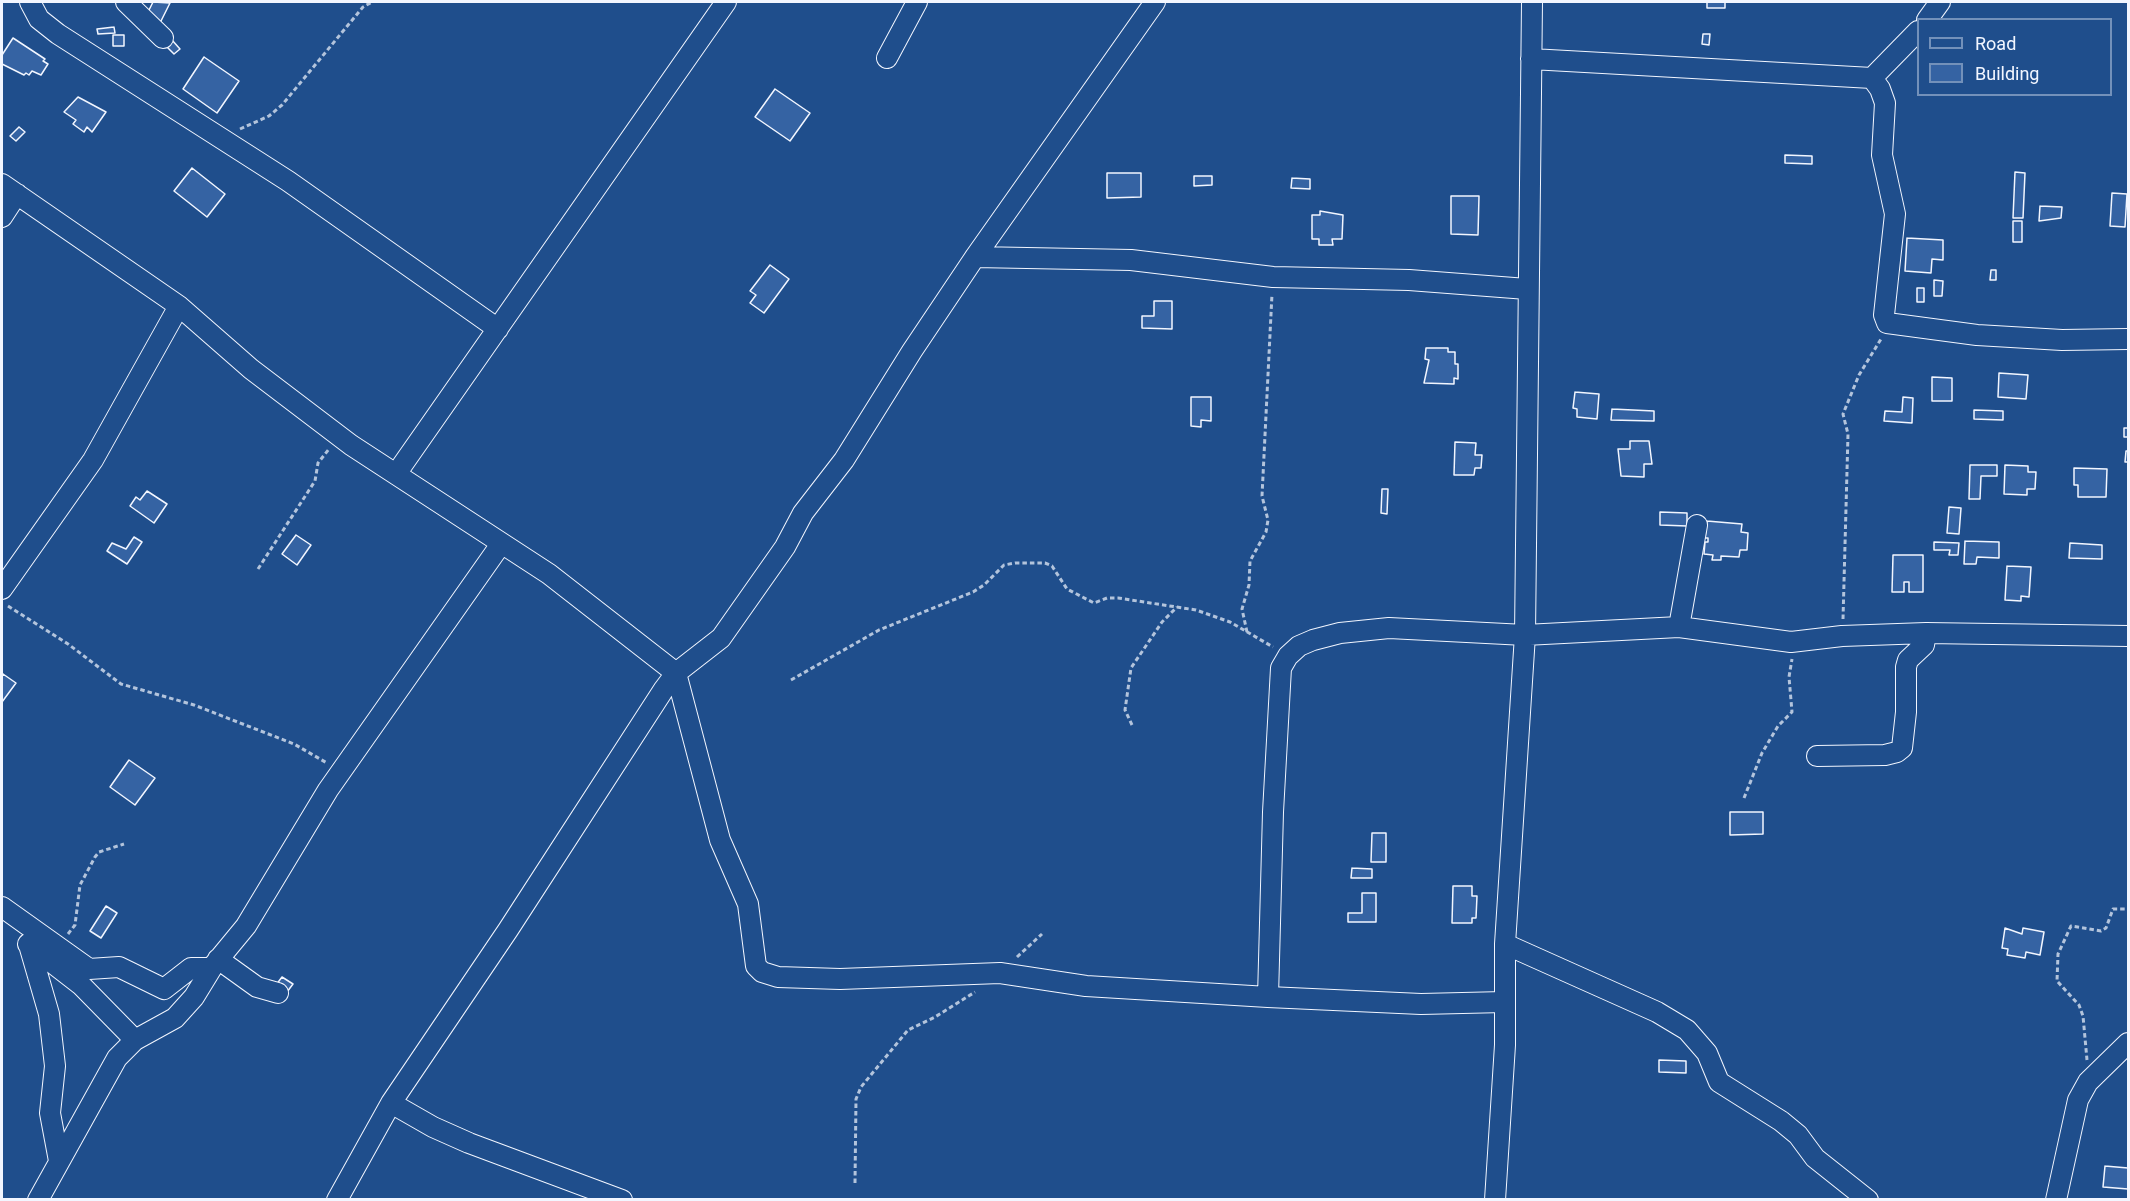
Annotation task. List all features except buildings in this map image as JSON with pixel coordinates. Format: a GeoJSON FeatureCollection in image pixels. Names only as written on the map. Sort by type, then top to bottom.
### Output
{"type":"FeatureCollection","features":[{"type":"Feature","properties":{"kind":"street"},"geometry":{"type":"LineString","coordinates":[[30,2],[39,19],[58,34],[347,221],[498,329]]}},
{"type":"Feature","properties":{"kind":"street"},"geometry":{"type":"LineString","coordinates":[[126,2],[163,38]]}},
{"type":"Feature","properties":{"kind":"street"},"geometry":{"type":"LineString","coordinates":[[396,474],[726,2]]}},
{"type":"Feature","properties":{"kind":"street"},"geometry":{"type":"LineString","coordinates":[[886,58],[917,2]]}},
{"type":"Feature","properties":{"kind":"street"},"geometry":{"type":"LineString","coordinates":[[337,1200],[391,1103],[508,930],[676,673],[721,638],[785,547],[803,513],[844,460],[975,257],[1155,2]]}},
{"type":"Feature","properties":{"kind":"street"},"geometry":{"type":"LineString","coordinates":[[1495,1200],[1505,1046],[1505,944],[1525,635],[1527,289],[1532,2]]}},
{"type":"Feature","properties":{"kind":"street"},"geometry":{"type":"LineString","coordinates":[[1928,18],[1940,2]]}},
{"type":"Feature","properties":{"kind":"street"},"geometry":{"type":"LineString","coordinates":[[1531,58],[1872,78],[1917,32]]}},
{"type":"Feature","properties":{"kind":"street"},"geometry":{"type":"LineString","coordinates":[[1872,78],[1880,89],[1885,103],[1882,154],[1895,214],[1884,315],[1887,323],[1977,335],[2062,340],[2128,339]]}},
{"type":"Feature","properties":{"kind":"street"},"geometry":{"type":"LineString","coordinates":[[2,217],[9,189],[179,306],[251,369],[340,437],[549,574],[676,673],[720,840],[748,904],[758,970],[778,977],[840,979],[1000,973],[1086,986],[1268,997],[1421,1004],[1504,1002]]}},
{"type":"Feature","properties":{"kind":"street"},"geometry":{"type":"LineString","coordinates":[[975,257],[1131,260],[1273,277],[1409,280],[1527,289]]}},
{"type":"Feature","properties":{"kind":"street"},"geometry":{"type":"LineString","coordinates":[[2,589],[93,460],[179,306]]}},
{"type":"Feature","properties":{"kind":"street"},"geometry":{"type":"LineString","coordinates":[[1679,627],[1697,525]]}},
{"type":"Feature","properties":{"kind":"street"},"geometry":{"type":"LineString","coordinates":[[38,1200],[117,1058],[135,1040],[181,1012],[215,964],[246,926],[340,772],[501,544]]}},
{"type":"Feature","properties":{"kind":"street"},"geometry":{"type":"LineString","coordinates":[[1268,997],[1281,668],[1288,656],[1299,646],[1313,640],[1365,629],[1525,635],[1679,627],[1791,642],[1842,636],[1926,633],[2128,636]]}},
{"type":"Feature","properties":{"kind":"street"},"geometry":{"type":"LineString","coordinates":[[1817,756],[1885,755],[1902,748],[1906,712],[1905,667],[1908,660],[1924,645],[1926,633]]}},
{"type":"Feature","properties":{"kind":"street"},"geometry":{"type":"LineString","coordinates":[[2,907],[85,968],[119,967],[163,989],[191,968],[215,964],[257,987],[278,993]]}},
{"type":"Feature","properties":{"kind":"street"},"geometry":{"type":"LineString","coordinates":[[2,923],[81,985],[135,1040]]}},
{"type":"Feature","properties":{"kind":"street"},"geometry":{"type":"LineString","coordinates":[[1505,944],[1657,1012],[1687,1030],[1707,1053],[1719,1082],[1781,1121],[1798,1135],[1815,1158],[1868,1200]]}},
{"type":"Feature","properties":{"kind":"street"},"geometry":{"type":"LineString","coordinates":[[29,945],[49,1014],[55,1066],[50,1113],[58,1161]]}},
{"type":"Feature","properties":{"kind":"street"},"geometry":{"type":"LineString","coordinates":[[2056,1200],[2078,1100],[2088,1082],[2128,1043]]}},
{"type":"Feature","properties":{"kind":"street"},"geometry":{"type":"LineString","coordinates":[[391,1103],[433,1127],[469,1143],[622,1200]]}},
{"type":"Feature","properties":{"kind":"path"},"geometry":{"type":"LineString","coordinates":[[218,136],[255,124],[282,105],[363,7],[372,2]]}},
{"type":"Feature","properties":{"kind":"path"},"geometry":{"type":"LineString","coordinates":[[1247,632],[1242,609],[1248,585],[1250,561],[1268,525],[1262,488],[1273,277]]}},
{"type":"Feature","properties":{"kind":"path"},"geometry":{"type":"LineString","coordinates":[[1842,636],[1848,434],[1843,414],[1859,375],[1880,341],[1887,323]]}},
{"type":"Feature","properties":{"kind":"path"},"geometry":{"type":"LineString","coordinates":[[258,569],[315,481],[318,463],[340,437]]}},
{"type":"Feature","properties":{"kind":"path"},"geometry":{"type":"LineString","coordinates":[[791,680],[879,630],[973,592],[984,585],[1004,565],[1015,563],[1045,563],[1052,566],[1067,590],[1094,603],[1111,597],[1177,606],[1210,614],[1288,656]]}},
{"type":"Feature","properties":{"kind":"path"},"geometry":{"type":"LineString","coordinates":[[2,601],[68,644],[121,684],[194,705],[294,744],[340,772]]}},
{"type":"Feature","properties":{"kind":"path"},"geometry":{"type":"LineString","coordinates":[[1132,725],[1125,710],[1131,668],[1162,622],[1177,606]]}},
{"type":"Feature","properties":{"kind":"path"},"geometry":{"type":"LineString","coordinates":[[1744,798],[1762,753],[1779,726],[1792,712],[1789,677],[1791,642]]}},
{"type":"Feature","properties":{"kind":"path"},"geometry":{"type":"LineString","coordinates":[[51,944],[65,937],[75,925],[78,892],[95,857],[99,852],[124,843]]}},
{"type":"Feature","properties":{"kind":"path"},"geometry":{"type":"LineString","coordinates":[[2088,1082],[2083,1016],[2079,1005],[2057,981],[2058,954],[2068,928],[2073,926],[2101,931],[2106,928],[2113,909],[2128,909]]}},
{"type":"Feature","properties":{"kind":"path"},"geometry":{"type":"LineString","coordinates":[[855,1184],[856,1099],[861,1087],[908,1030],[963,1001],[1000,973],[1042,934]]}}]}
